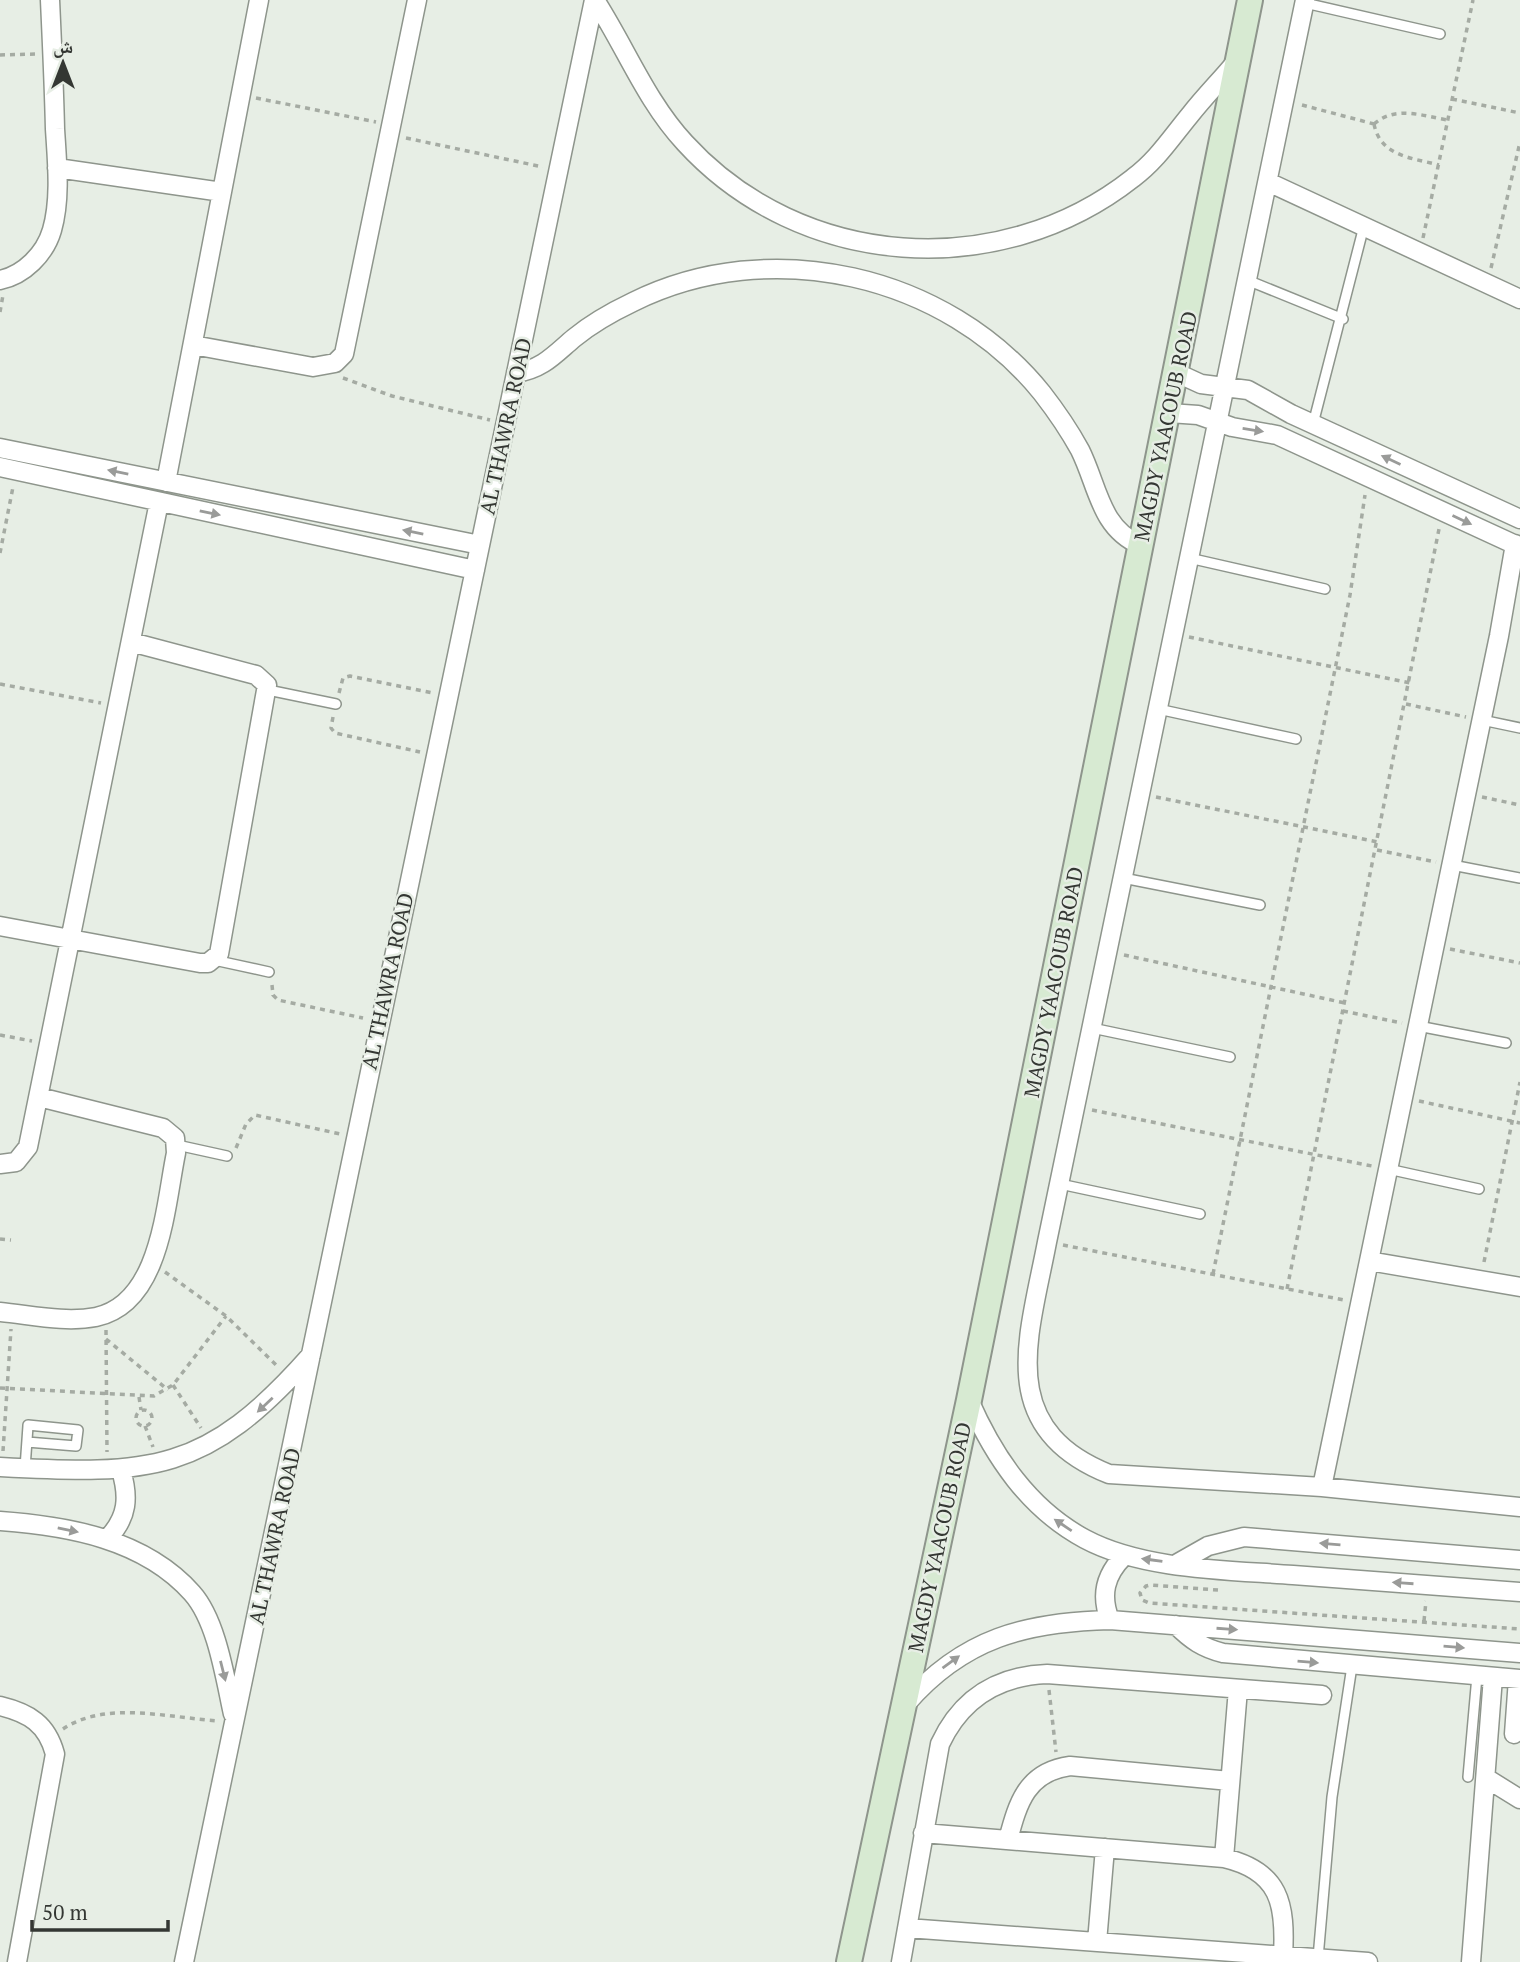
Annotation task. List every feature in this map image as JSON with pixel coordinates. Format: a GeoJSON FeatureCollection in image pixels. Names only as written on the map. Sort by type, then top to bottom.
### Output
{"type":"FeatureCollection","features":[{"type":"Feature","properties":{"kind":"street"},"geometry":{"type":"LineString","coordinates":[[0,280],[22,271],[45,247],[55,214],[57,168],[50,0]]}},
{"type":"Feature","properties":{"kind":"street"},"geometry":{"type":"LineString","coordinates":[[166,482],[259,0]]}},
{"type":"Feature","properties":{"kind":"street"},"geometry":{"type":"LineString","coordinates":[[193,345],[323,367],[335,363],[344,354],[417,0]]}},
{"type":"Feature","properties":{"kind":"street"},"geometry":{"type":"LineString","coordinates":[[594,0],[666,121],[724,179],[758,202],[813,229],[873,245],[903,249],[934,250],[996,243],[1054,225],[1109,196],[1157,157],[1238,61]]}},
{"type":"Feature","properties":{"kind":"street","name":"AL THAWRA ROAD"},"geometry":{"type":"LineString","coordinates":[[184,1962],[312,1355],[354,1138],[594,0]]}},
{"type":"Feature","properties":{"kind":"street","name":"MAGDY YAACOUB ROAD"},"geometry":{"type":"LineString","coordinates":[[849,1962],[969,1400],[1250,0]]}},
{"type":"Feature","properties":{"kind":"street"},"geometry":{"type":"LineString","coordinates":[[1305,2],[1048,1242],[1026,1368],[1030,1397],[1041,1424],[1059,1446],[1082,1463],[1109,1474],[1322,1487],[1520,1507]]}},
{"type":"Feature","properties":{"kind":"street"},"geometry":{"type":"LineString","coordinates":[[57,168],[222,192]]}},
{"type":"Feature","properties":{"kind":"street"},"geometry":{"type":"LineString","coordinates":[[1268,182],[1520,299]]}},
{"type":"Feature","properties":{"kind":"street"},"geometry":{"type":"LineString","coordinates":[[516,373],[546,363],[575,337],[634,301],[699,278],[768,268],[836,273],[870,281],[934,306],[964,323],[1018,366],[1055,410],[1079,449],[1109,522],[1123,536],[1140,545]]}},
{"type":"Feature","properties":{"kind":"street"},"geometry":{"type":"LineString","coordinates":[[1177,373],[1201,384],[1227,385],[1248,390],[1313,424],[1520,519]]}},
{"type":"Feature","properties":{"kind":"street"},"geometry":{"type":"LineString","coordinates":[[1169,413],[1198,415],[1217,422],[1277,435],[1517,546],[1322,1487]]}},
{"type":"Feature","properties":{"kind":"street"},"geometry":{"type":"LineString","coordinates":[[0,448],[480,545]]}},
{"type":"Feature","properties":{"kind":"street"},"geometry":{"type":"LineString","coordinates":[[8,469],[475,570]]}},
{"type":"Feature","properties":{"kind":"street"},"geometry":{"type":"LineString","coordinates":[[0,1164],[16,1161],[23,1155],[39,1097],[159,502]]}},
{"type":"Feature","properties":{"kind":"street"},"geometry":{"type":"LineString","coordinates":[[0,926],[200,963],[214,960],[219,954],[268,690],[265,680],[256,675],[131,642]]}},
{"type":"Feature","properties":{"kind":"street"},"geometry":{"type":"LineString","coordinates":[[6,1313],[71,1319],[106,1314],[134,1295],[152,1264],[177,1145],[170,1131],[163,1128],[39,1097]]}},
{"type":"Feature","properties":{"kind":"street"},"geometry":{"type":"LineString","coordinates":[[1369,1261],[1520,1287]]}},
{"type":"Feature","properties":{"kind":"street"},"geometry":{"type":"LineString","coordinates":[[1,1467],[114,1470],[168,1461],[211,1444],[240,1426],[290,1380],[312,1355]]}},
{"type":"Feature","properties":{"kind":"street"},"geometry":{"type":"LineString","coordinates":[[969,1400],[985,1436],[1004,1467],[1028,1495],[1055,1519],[1086,1539],[1124,1556],[1520,1592]]}},
{"type":"Feature","properties":{"kind":"street"},"geometry":{"type":"LineString","coordinates":[[108,1538],[117,1528],[126,1508],[126,1487],[114,1470]]}},
{"type":"Feature","properties":{"kind":"street"},"geometry":{"type":"LineString","coordinates":[[0,1521],[55,1527],[108,1538],[154,1561],[193,1594],[212,1630],[234,1723]]}},
{"type":"Feature","properties":{"kind":"street"},"geometry":{"type":"LineString","coordinates":[[1178,1563],[1208,1546],[1244,1537],[1520,1560]]}},
{"type":"Feature","properties":{"kind":"street"},"geometry":{"type":"LineString","coordinates":[[1110,1620],[1106,1609],[1105,1585],[1109,1574],[1124,1556]]}},
{"type":"Feature","properties":{"kind":"street"},"geometry":{"type":"LineString","coordinates":[[902,1709],[928,1679],[959,1656],[989,1640],[1031,1626],[1110,1620],[1520,1653]]}},
{"type":"Feature","properties":{"kind":"street"},"geometry":{"type":"LineString","coordinates":[[1176,1625],[1190,1640],[1206,1649],[1239,1656],[1519,1679],[1517,1734],[1489,1733]]}},
{"type":"Feature","properties":{"kind":"street"},"geometry":{"type":"LineString","coordinates":[[901,1962],[935,1760],[940,1744],[957,1714],[982,1692],[1013,1678],[1047,1675],[1322,1695]]}},
{"type":"Feature","properties":{"kind":"street"},"geometry":{"type":"LineString","coordinates":[[1471,1962],[1477,1778],[1489,1733],[1485,1676]]}},
{"type":"Feature","properties":{"kind":"street"},"geometry":{"type":"LineString","coordinates":[[1224,1858],[1238,1689]]}},
{"type":"Feature","properties":{"kind":"street"},"geometry":{"type":"LineString","coordinates":[[0,1706],[25,1713],[36,1720],[52,1741],[55,1754],[17,1962]]}},
{"type":"Feature","properties":{"kind":"street"},"geometry":{"type":"LineString","coordinates":[[1008,1840],[1019,1800],[1026,1789],[1035,1779],[1058,1768],[1230,1782]]}},
{"type":"Feature","properties":{"kind":"street"},"geometry":{"type":"LineString","coordinates":[[1477,1778],[1520,1799]]}},
{"type":"Feature","properties":{"kind":"street"},"geometry":{"type":"LineString","coordinates":[[923,1833],[1224,1858],[1252,1867],[1274,1887],[1282,1906],[1283,1955]]}},
{"type":"Feature","properties":{"kind":"street"},"geometry":{"type":"LineString","coordinates":[[1097,1942],[1105,1848]]}},
{"type":"Feature","properties":{"kind":"street"},"geometry":{"type":"LineString","coordinates":[[907,1927],[1097,1942],[1160,1954],[1283,1955],[1368,1962]]}},
{"type":"Feature","properties":{"kind":"lane"},"geometry":{"type":"LineString","coordinates":[[1305,2],[1440,34]]}},
{"type":"Feature","properties":{"kind":"lane"},"geometry":{"type":"LineString","coordinates":[[1313,424],[1343,319],[1364,226]]}},
{"type":"Feature","properties":{"kind":"lane"},"geometry":{"type":"LineString","coordinates":[[1247,280],[1343,319]]}},
{"type":"Feature","properties":{"kind":"lane"},"geometry":{"type":"LineString","coordinates":[[1189,558],[1325,589]]}},
{"type":"Feature","properties":{"kind":"lane"},"geometry":{"type":"LineString","coordinates":[[268,690],[336,704]]}},
{"type":"Feature","properties":{"kind":"lane"},"geometry":{"type":"LineString","coordinates":[[1158,709],[1296,739]]}},
{"type":"Feature","properties":{"kind":"lane"},"geometry":{"type":"LineString","coordinates":[[1482,720],[1520,728]]}},
{"type":"Feature","properties":{"kind":"lane"},"geometry":{"type":"LineString","coordinates":[[1452,864],[1520,878]]}},
{"type":"Feature","properties":{"kind":"lane"},"geometry":{"type":"LineString","coordinates":[[1123,877],[1260,905]]}},
{"type":"Feature","properties":{"kind":"lane"},"geometry":{"type":"LineString","coordinates":[[214,960],[269,972]]}},
{"type":"Feature","properties":{"kind":"lane"},"geometry":{"type":"LineString","coordinates":[[1418,1026],[1506,1043]]}},
{"type":"Feature","properties":{"kind":"lane"},"geometry":{"type":"LineString","coordinates":[[1092,1028],[1230,1057]]}},
{"type":"Feature","properties":{"kind":"lane"},"geometry":{"type":"LineString","coordinates":[[177,1145],[227,1156]]}},
{"type":"Feature","properties":{"kind":"lane"},"geometry":{"type":"LineString","coordinates":[[1388,1169],[1479,1189]]}},
{"type":"Feature","properties":{"kind":"lane"},"geometry":{"type":"LineString","coordinates":[[1060,1184],[1200,1214]]}},
{"type":"Feature","properties":{"kind":"lane"},"geometry":{"type":"LineString","coordinates":[[25,1468],[28,1425],[78,1430],[76,1446],[27,1442]]}},
{"type":"Feature","properties":{"kind":"lane"},"geometry":{"type":"LineString","coordinates":[[1318,1958],[1332,1797],[1352,1666]]}},
{"type":"Feature","properties":{"kind":"lane"},"geometry":{"type":"LineString","coordinates":[[1477,1778],[1485,1676]]}},
{"type":"Feature","properties":{"kind":"path"},"geometry":{"type":"LineString","coordinates":[[1420,254],[1474,0]]}},
{"type":"Feature","properties":{"kind":"path"},"geometry":{"type":"LineString","coordinates":[[0,55],[52,54]]}},
{"type":"Feature","properties":{"kind":"path"},"geometry":{"type":"LineString","coordinates":[[241,95],[558,171]]}},
{"type":"Feature","properties":{"kind":"path"},"geometry":{"type":"LineString","coordinates":[[1452,99],[1520,113]]}},
{"type":"Feature","properties":{"kind":"path"},"geometry":{"type":"LineString","coordinates":[[1285,101],[1374,124],[1392,113],[1448,120]]}},
{"type":"Feature","properties":{"kind":"path"},"geometry":{"type":"LineString","coordinates":[[1374,124],[1382,144],[1390,152],[1439,166]]}},
{"type":"Feature","properties":{"kind":"path"},"geometry":{"type":"LineString","coordinates":[[1487,284],[1520,142]]}},
{"type":"Feature","properties":{"kind":"path"},"geometry":{"type":"LineString","coordinates":[[323,367],[356,384],[392,397],[506,423]]}},
{"type":"Feature","properties":{"kind":"path"},"geometry":{"type":"LineString","coordinates":[[0,553],[8,469]]}},
{"type":"Feature","properties":{"kind":"path"},"geometry":{"type":"LineString","coordinates":[[1213,1274],[1335,667],[1368,476]]}},
{"type":"Feature","properties":{"kind":"path"},"geometry":{"type":"LineString","coordinates":[[1287,1289],[1443,511]]}},
{"type":"Feature","properties":{"kind":"path"},"geometry":{"type":"LineString","coordinates":[[1174,633],[1410,683]]}},
{"type":"Feature","properties":{"kind":"path"},"geometry":{"type":"LineString","coordinates":[[435,755],[335,733],[331,727],[341,681],[350,676],[448,696]]}},
{"type":"Feature","properties":{"kind":"path"},"geometry":{"type":"LineString","coordinates":[[0,684],[118,706]]}},
{"type":"Feature","properties":{"kind":"path"},"geometry":{"type":"LineString","coordinates":[[1406,704],[1482,720]]}},
{"type":"Feature","properties":{"kind":"path"},"geometry":{"type":"LineString","coordinates":[[1141,793],[1378,842]]}},
{"type":"Feature","properties":{"kind":"path"},"geometry":{"type":"LineString","coordinates":[[1466,794],[1520,805]]}},
{"type":"Feature","properties":{"kind":"path"},"geometry":{"type":"LineString","coordinates":[[1377,850],[1452,864]]}},
{"type":"Feature","properties":{"kind":"path"},"geometry":{"type":"LineString","coordinates":[[1434,946],[1520,963]]}},
{"type":"Feature","properties":{"kind":"path"},"geometry":{"type":"LineString","coordinates":[[1108,951],[1345,1003]]}},
{"type":"Feature","properties":{"kind":"path"},"geometry":{"type":"LineString","coordinates":[[269,972],[273,995],[278,1000],[379,1021]]}},
{"type":"Feature","properties":{"kind":"path"},"geometry":{"type":"LineString","coordinates":[[1343,1011],[1418,1026]]}},
{"type":"Feature","properties":{"kind":"path"},"geometry":{"type":"LineString","coordinates":[[0,1035],[50,1044]]}},
{"type":"Feature","properties":{"kind":"path"},"geometry":{"type":"LineString","coordinates":[[1480,1280],[1520,1083]]}},
{"type":"Feature","properties":{"kind":"path"},"geometry":{"type":"LineString","coordinates":[[1403,1098],[1520,1123]]}},
{"type":"Feature","properties":{"kind":"path"},"geometry":{"type":"LineString","coordinates":[[1076,1107],[1388,1169]]}},
{"type":"Feature","properties":{"kind":"path"},"geometry":{"type":"LineString","coordinates":[[227,1156],[237,1147],[246,1125],[255,1115],[354,1138]]}},
{"type":"Feature","properties":{"kind":"path"},"geometry":{"type":"LineString","coordinates":[[0,1239],[11,1240]]}},
{"type":"Feature","properties":{"kind":"path"},"geometry":{"type":"LineString","coordinates":[[1048,1242],[1360,1303]]}},
{"type":"Feature","properties":{"kind":"path"},"geometry":{"type":"LineString","coordinates":[[152,1264],[226,1316],[290,1380]]}},
{"type":"Feature","properties":{"kind":"path"},"geometry":{"type":"LineString","coordinates":[[1,1467],[7,1388],[6,1313]]}},
{"type":"Feature","properties":{"kind":"path"},"geometry":{"type":"LineString","coordinates":[[106,1314],[107,1395],[114,1470]]}},
{"type":"Feature","properties":{"kind":"path"},"geometry":{"type":"LineString","coordinates":[[0,1390],[7,1388],[139,1397],[168,1390],[226,1316]]}},
{"type":"Feature","properties":{"kind":"path"},"geometry":{"type":"LineString","coordinates":[[106,1339],[168,1390]]}},
{"type":"Feature","properties":{"kind":"path"},"geometry":{"type":"LineString","coordinates":[[173,1385],[211,1444]]}},
{"type":"Feature","properties":{"kind":"path"},"geometry":{"type":"LineString","coordinates":[[139,1397],[141,1410],[135,1420],[145,1426],[152,1419],[146,1410],[141,1410]]}},
{"type":"Feature","properties":{"kind":"path"},"geometry":{"type":"LineString","coordinates":[[1219,1590],[1150,1585],[1142,1589],[1140,1597],[1149,1603],[1520,1629]]}},
{"type":"Feature","properties":{"kind":"path"},"geometry":{"type":"LineString","coordinates":[[1421,1645],[1428,1585]]}},
{"type":"Feature","properties":{"kind":"path"},"geometry":{"type":"LineString","coordinates":[[1412,1602],[1439,1605]]}},
{"type":"Feature","properties":{"kind":"path"},"geometry":{"type":"LineString","coordinates":[[1047,1675],[1058,1768]]}},
{"type":"Feature","properties":{"kind":"path"},"geometry":{"type":"LineString","coordinates":[[52,1741],[76,1721],[106,1713],[234,1723]]}}]}
